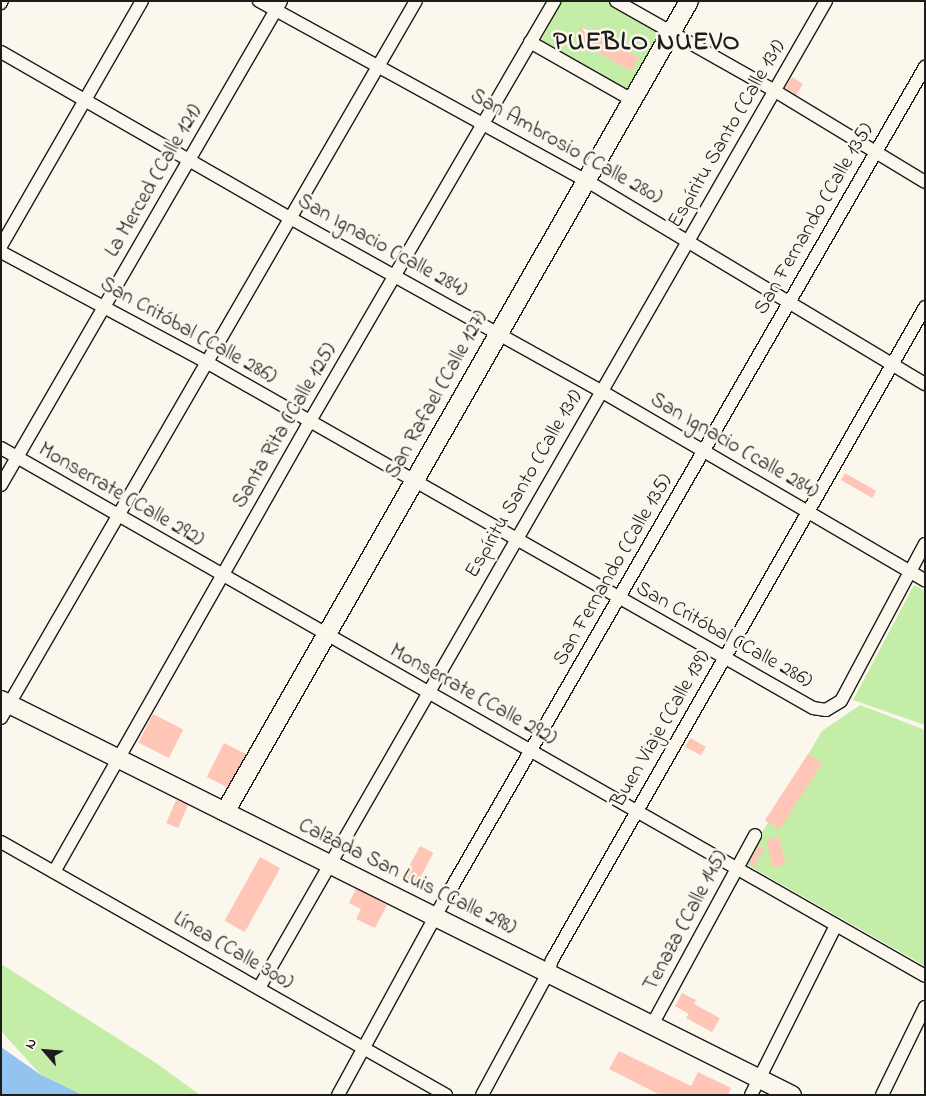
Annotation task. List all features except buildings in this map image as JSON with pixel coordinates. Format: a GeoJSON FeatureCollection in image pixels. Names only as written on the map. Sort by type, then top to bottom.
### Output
{"type":"FeatureCollection","features":[{"type":"Feature","properties":{"kind":"street"},"geometry":{"type":"LineString","coordinates":[[1,246],[142,1]]}},
{"type":"Feature","properties":{"kind":"street","name":"San Ambrosio (Calle 280)"},"geometry":{"type":"LineString","coordinates":[[259,1],[278,6],[378,67],[587,181],[790,300],[925,384]]}},
{"type":"Feature","properties":{"kind":"street"},"geometry":{"type":"LineString","coordinates":[[4,707],[208,363],[416,1]]}},
{"type":"Feature","properties":{"kind":"street","name":"Santa Rita (Calle 125)"},"geometry":{"type":"LineString","coordinates":[[54,872],[310,421],[554,1]]}},
{"type":"Feature","properties":{"kind":"street"},"geometry":{"type":"LineString","coordinates":[[616,1],[774,91],[925,182]]}},
{"type":"Feature","properties":{"kind":"street","name":"San Rafael (Calle 127)"},"geometry":{"type":"LineString","coordinates":[[225,812],[689,1]]}},
{"type":"Feature","properties":{"kind":"street","name":"Espíritu Santo (Calle 131)"},"geometry":{"type":"LineString","coordinates":[[259,988],[826,1]]}},
{"type":"Feature","properties":{"kind":"street","name":"La Merced (Calle 121)"},"geometry":{"type":"LineString","coordinates":[[1,484],[278,6]]}},
{"type":"Feature","properties":{"kind":"street"},"geometry":{"type":"LineString","coordinates":[[530,42],[632,100]]}},
{"type":"Feature","properties":{"kind":"street","name":"San Ignacio (calle 284)"},"geometry":{"type":"LineString","coordinates":[[1,52],[86,99],[290,218],[498,332],[925,580]]}},
{"type":"Feature","properties":{"kind":"street","name":"San Fernando (Calle 135)"},"geometry":{"type":"LineString","coordinates":[[338,1095],[436,917],[704,452],[874,152],[925,67]]}},
{"type":"Feature","properties":{"kind":"street","name":"San Critóbal (Calle 286)"},"geometry":{"type":"LineString","coordinates":[[1,252],[208,363],[515,541],[813,708],[826,710],[840,701],[909,571]]}},
{"type":"Feature","properties":{"kind":"street","name":"Buen Viaje (Calle 139)"},"geometry":{"type":"LineString","coordinates":[[482,1095],[548,973],[552,960],[925,307]]}},
{"type":"Feature","properties":{"kind":"street","name":"Monserrate (Calle 292)"},"geometry":{"type":"LineString","coordinates":[[1,448],[223,577],[532,750],[925,976]]}},
{"type":"Feature","properties":{"kind":"street"},"geometry":{"type":"LineString","coordinates":[[909,571],[925,544]]}},
{"type":"Feature","properties":{"kind":"street","name":"Calzada San Luis (Calle 298)"},"geometry":{"type":"LineString","coordinates":[[4,707],[118,758],[792,1095]]}},
{"type":"Feature","properties":{"kind":"street","name":"Tenaza (Calle 145)"},"geometry":{"type":"LineString","coordinates":[[652,1025],[755,835]]}},
{"type":"Feature","properties":{"kind":"street","name":"Línea (Calle 300)"},"geometry":{"type":"LineString","coordinates":[[1,842],[446,1095]]}},
{"type":"Feature","properties":{"kind":"street"},"geometry":{"type":"LineString","coordinates":[[751,1095],[836,925]]}},
{"type":"Feature","properties":{"kind":"street"},"geometry":{"type":"LineString","coordinates":[[882,1095],[925,1007]]}},
{"type":"Feature","properties":{"kind":"green space"},"geometry":{"type":"Polygon","coordinates":[[[562,1],[607,1],[658,29],[660,37],[629,92],[540,42],[562,1]]]}},
{"type":"Feature","properties":{"kind":"green space"},"geometry":{"type":"Polygon","coordinates":[[[914,585],[925,591],[925,725],[853,700],[914,585]]]}},
{"type":"Feature","properties":{"kind":"green space"},"geometry":{"type":"Polygon","coordinates":[[[860,705],[925,730],[925,966],[744,863],[822,731],[860,705]]]}},
{"type":"Feature","properties":{"kind":"green space"},"geometry":{"type":"Polygon","coordinates":[[[1,964],[156,1063],[200,1095],[83,1095],[41,1075],[1,1031],[1,964]]]}},
{"type":"Feature","properties":{"kind":"water"},"geometry":{"type":"Polygon","coordinates":[[[1,1047],[41,1075],[83,1095],[1,1095],[1,1047]]]}},
{"type":"Feature","properties":{"kind":"district","name":"PUEBLO NUEVO"},"geometry":{"type":"Point","coordinates":[647,44]}}]}
